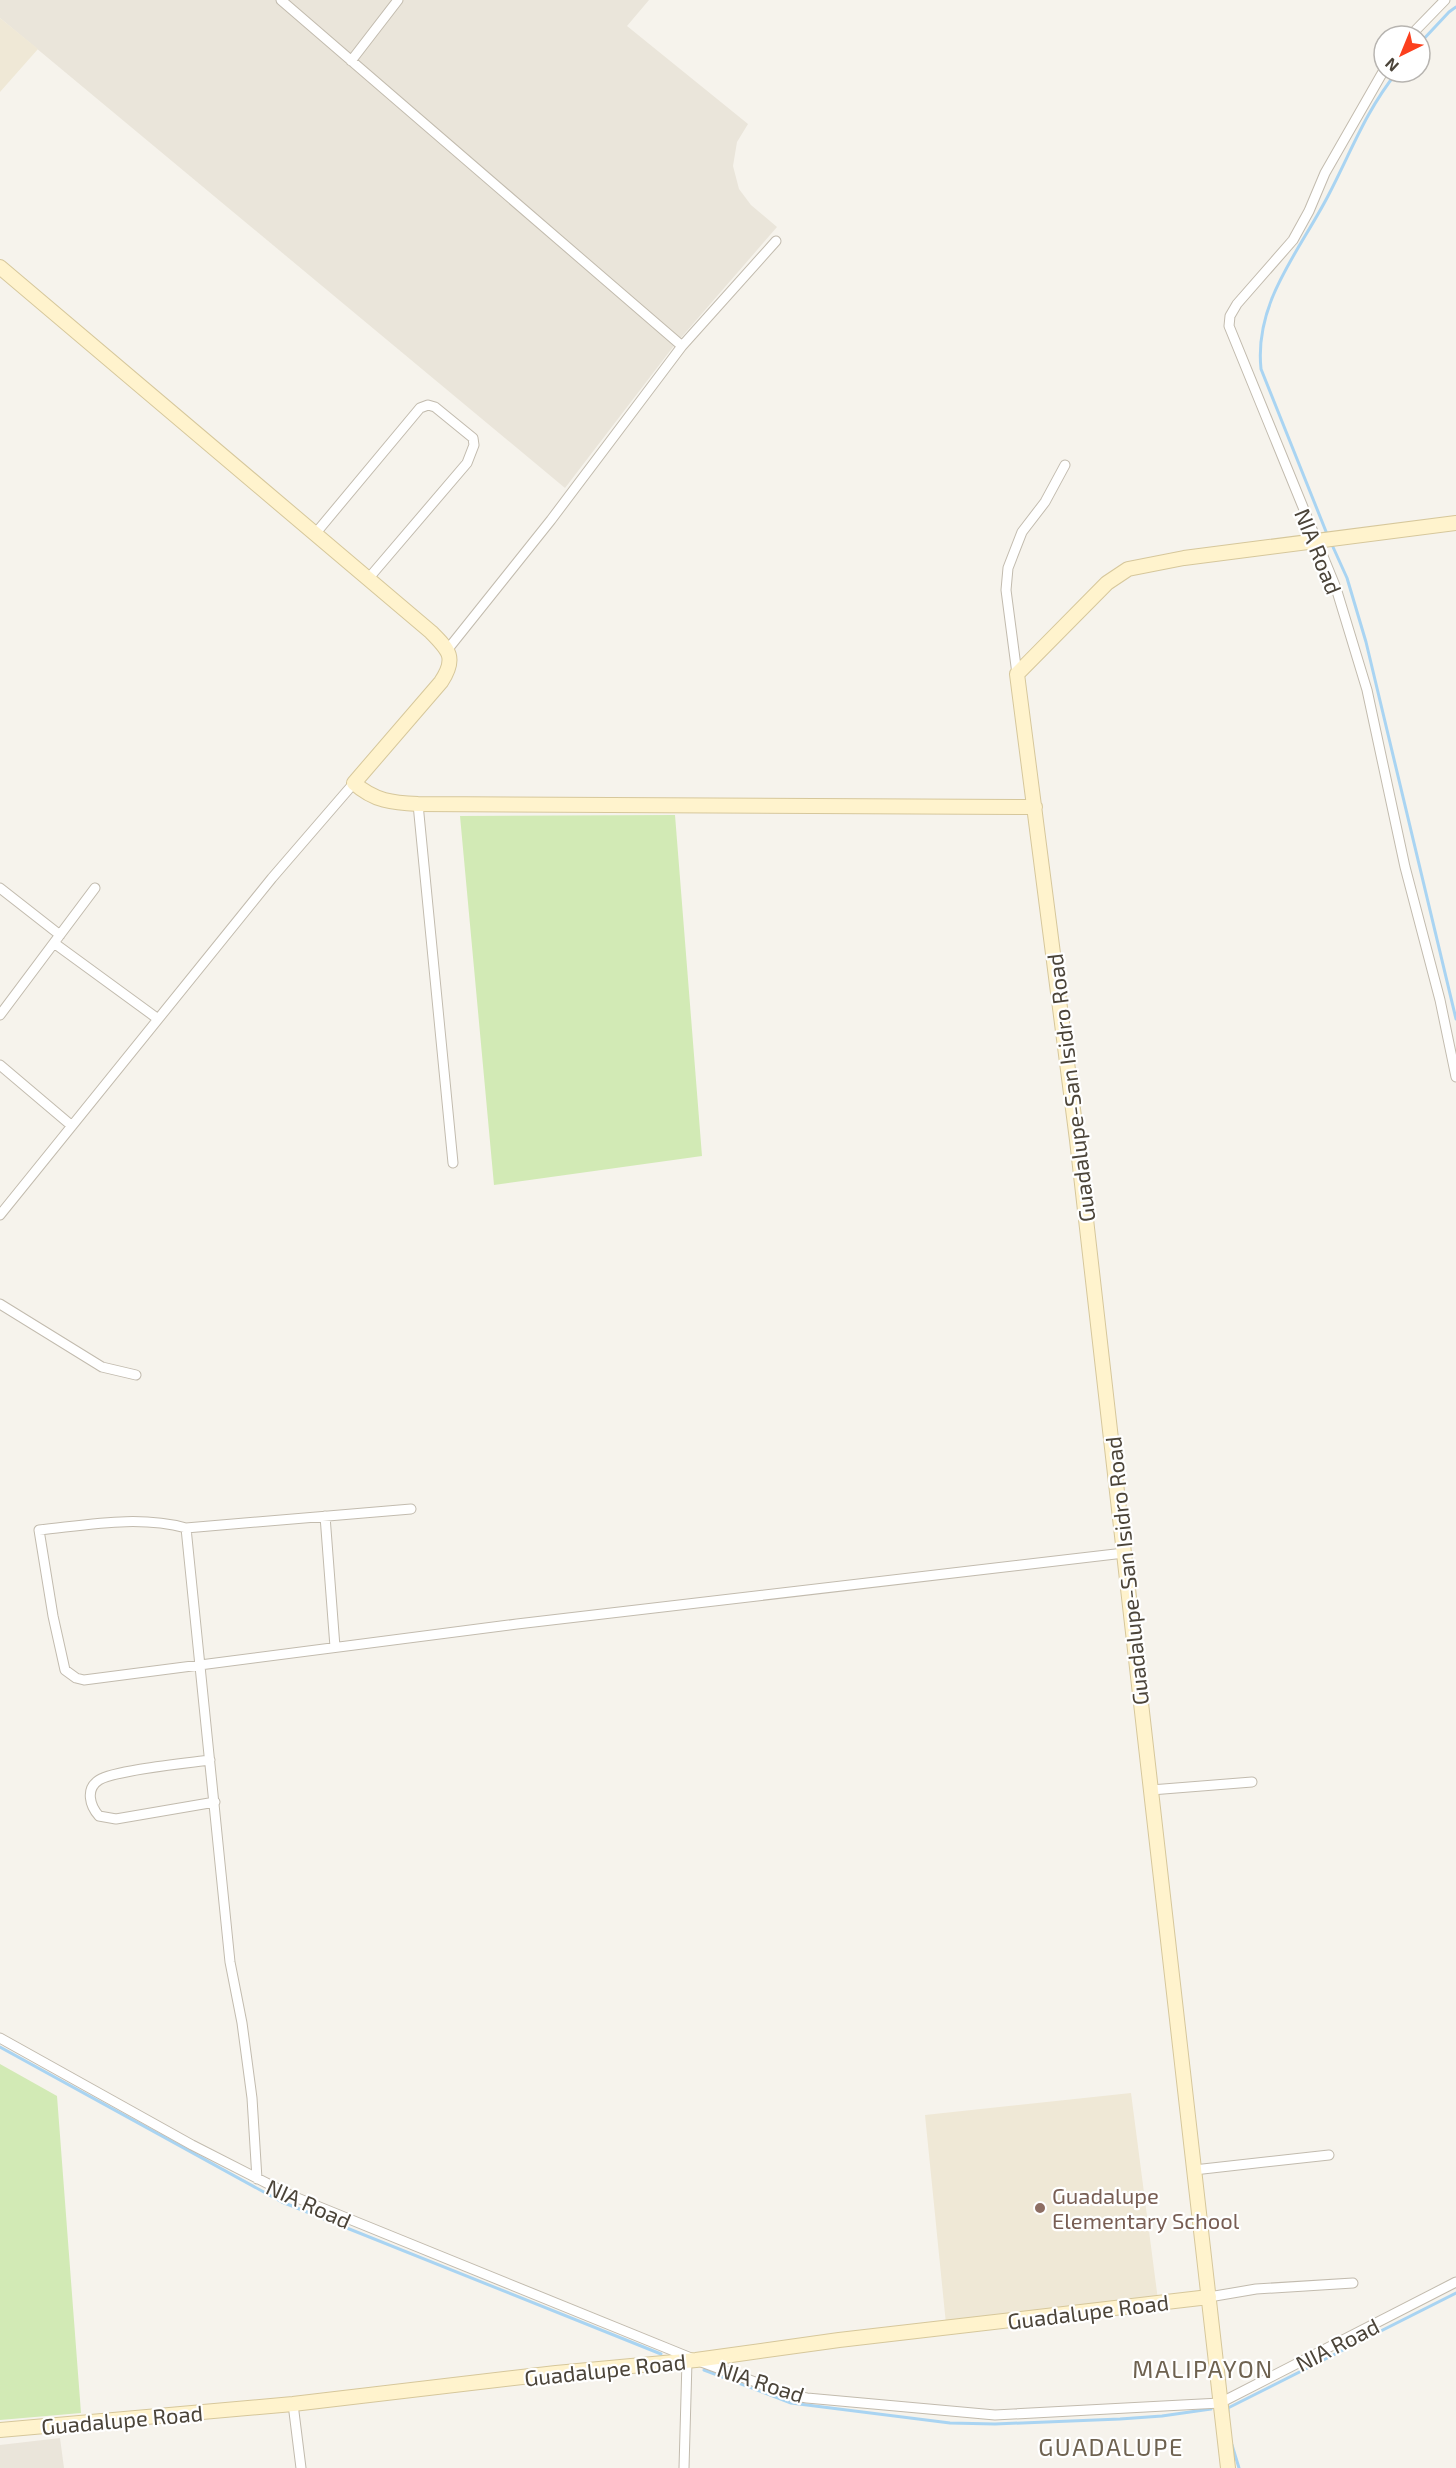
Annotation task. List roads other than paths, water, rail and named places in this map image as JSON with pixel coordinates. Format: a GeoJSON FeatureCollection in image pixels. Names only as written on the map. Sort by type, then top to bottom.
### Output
{"type":"FeatureCollection","features":[{"type":"Feature","properties":{"kind":"street"},"geometry":{"type":"LineString","coordinates":[[281,0],[682,346]]}},
{"type":"Feature","properties":{"kind":"street"},"geometry":{"type":"LineString","coordinates":[[351,61],[398,0]]}},
{"type":"Feature","properties":{"kind":"street"},"geometry":{"type":"LineString","coordinates":[[1422,24],[1445,0]]}},
{"type":"Feature","properties":{"kind":"street","name":"NIA Road"},"geometry":{"type":"LineString","coordinates":[[1376,84],[1325,173],[1309,211],[1293,240],[1236,304],[1230,316],[1229,326],[1336,588],[1367,690],[1405,867],[1440,1000],[1456,1077]]}},
{"type":"Feature","properties":{"kind":"street"},"geometry":{"type":"LineString","coordinates":[[448,649],[551,520],[682,346],[776,241]]}},
{"type":"Feature","properties":{"kind":"street"},"geometry":{"type":"LineString","coordinates":[[0,267],[431,632],[448,649],[451,663],[441,682],[272,878],[0,1215]]}},
{"type":"Feature","properties":{"kind":"street"},"geometry":{"type":"LineString","coordinates":[[315,534],[420,408],[428,405],[435,407],[473,438],[474,445],[467,462],[368,579]]}},
{"type":"Feature","properties":{"kind":"street"},"geometry":{"type":"LineString","coordinates":[[1017,674],[1006,590],[1008,568],[1022,532],[1045,502],[1065,465]]}},
{"type":"Feature","properties":{"kind":"street"},"geometry":{"type":"LineString","coordinates":[[1017,674],[1102,587],[1128,569],[1184,558],[1456,523]]}},
{"type":"Feature","properties":{"kind":"street","name":"Guadalupe-San Isidro Road"},"geometry":{"type":"LineString","coordinates":[[1017,674],[1077,1140],[1228,2467]]}},
{"type":"Feature","properties":{"kind":"street"},"geometry":{"type":"LineString","coordinates":[[354,783],[370,796],[379,799],[392,803],[418,804],[1035,807]]}},
{"type":"Feature","properties":{"kind":"street"},"geometry":{"type":"LineString","coordinates":[[418,804],[453,1163]]}},
{"type":"Feature","properties":{"kind":"street"},"geometry":{"type":"LineString","coordinates":[[0,888],[60,935]]}},
{"type":"Feature","properties":{"kind":"street"},"geometry":{"type":"LineString","coordinates":[[0,1015],[95,888]]}},
{"type":"Feature","properties":{"kind":"street"},"geometry":{"type":"LineString","coordinates":[[54,943],[158,1018]]}},
{"type":"Feature","properties":{"kind":"street"},"geometry":{"type":"LineString","coordinates":[[0,1065],[72,1126]]}},
{"type":"Feature","properties":{"kind":"street"},"geometry":{"type":"LineString","coordinates":[[0,1304],[102,1367],[136,1375]]}},
{"type":"Feature","properties":{"kind":"street"},"geometry":{"type":"LineString","coordinates":[[411,1509],[186,1528],[168,1523],[144,1521],[39,1530],[62,1662],[70,1675],[84,1680],[570,1617],[1124,1552]]}},
{"type":"Feature","properties":{"kind":"street"},"geometry":{"type":"LineString","coordinates":[[325,1516],[335,1647]]}},
{"type":"Feature","properties":{"kind":"street"},"geometry":{"type":"LineString","coordinates":[[186,1528],[230,1962],[242,2023],[252,2098],[256,2180]]}},
{"type":"Feature","properties":{"kind":"street"},"geometry":{"type":"LineString","coordinates":[[210,1760],[111,1775],[94,1784],[90,1790],[90,1801],[99,1816],[116,1819],[215,1802]]}},
{"type":"Feature","properties":{"kind":"street"},"geometry":{"type":"LineString","coordinates":[[1151,1790],[1252,1782]]}},
{"type":"Feature","properties":{"kind":"street","name":"NIA Road"},"geometry":{"type":"LineString","coordinates":[[0,2038],[256,2180],[327,2212],[691,2360],[790,2395],[995,2415],[1220,2403],[1456,2282]]}},
{"type":"Feature","properties":{"kind":"street"},"geometry":{"type":"LineString","coordinates":[[1194,2170],[1329,2155]]}},
{"type":"Feature","properties":{"kind":"street"},"geometry":{"type":"LineString","coordinates":[[1209,2297],[1256,2289],[1353,2283]]}},
{"type":"Feature","properties":{"kind":"street","name":"Guadalupe Road"},"geometry":{"type":"LineString","coordinates":[[0,2430],[293,2404],[556,2373],[691,2360],[839,2340],[1209,2297]]}},
{"type":"Feature","properties":{"kind":"street"},"geometry":{"type":"LineString","coordinates":[[684,2468],[691,2360]]}},
{"type":"Feature","properties":{"kind":"street"},"geometry":{"type":"LineString","coordinates":[[293,2404],[301,2468]]}},
{"type":"Feature","properties":{"kind":"waterway"},"geometry":{"type":"LineString","coordinates":[[1432,30],[1456,7]]}},
{"type":"Feature","properties":{"kind":"waterway"},"geometry":{"type":"LineString","coordinates":[[1327,534],[1261,369],[1264,322],[1281,278],[1317,217],[1367,117],[1388,84]]}},
{"type":"Feature","properties":{"kind":"waterway"},"geometry":{"type":"LineString","coordinates":[[1333,547],[1347,578],[1366,642],[1456,1019]]}},
{"type":"Feature","properties":{"kind":"waterway"},"geometry":{"type":"LineString","coordinates":[[0,2047],[282,2202],[661,2354]]}},
{"type":"Feature","properties":{"kind":"waterway"},"geometry":{"type":"LineString","coordinates":[[1228,2412],[1228,2408],[1456,2293]]}},
{"type":"Feature","properties":{"kind":"waterway"},"geometry":{"type":"LineString","coordinates":[[704,2370],[791,2403],[950,2423],[995,2424],[1120,2419],[1211,2409]]}},
{"type":"Feature","properties":{"kind":"waterway"},"geometry":{"type":"LineString","coordinates":[[1232,2445],[1239,2468]]}},
{"type":"Feature","properties":{"kind":"place","name":"Guadalupe Elementary School"},"geometry":{"type":"Point","coordinates":[1040,2208]}},
{"type":"Feature","properties":{"kind":"district","name":"MALIPAYON"},"geometry":{"type":"Point","coordinates":[1203,2368]}},
{"type":"Feature","properties":{"kind":"district","name":"GUADALUPE"},"geometry":{"type":"Point","coordinates":[1111,2446]}}]}
